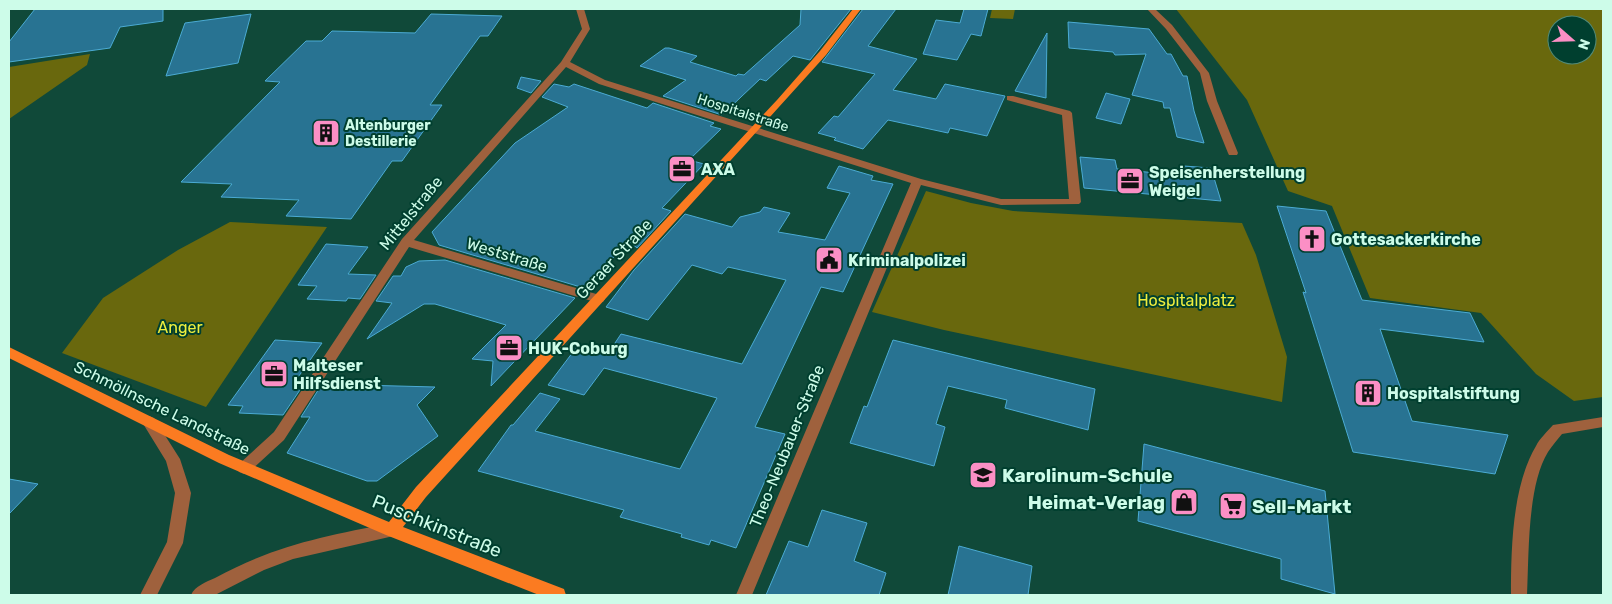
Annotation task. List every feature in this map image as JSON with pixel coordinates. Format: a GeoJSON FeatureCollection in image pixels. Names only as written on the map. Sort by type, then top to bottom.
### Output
{"type":"FeatureCollection","features":[{"type":"Feature","properties":{"kind":"main road","name":"Geraer Straße"},"geometry":{"type":"LineString","coordinates":[[392,530],[421,492],[754,131],[823,53],[857,9]]}},
{"type":"Feature","properties":{"kind":"main road","name":"Schmöllnsche Landstraße"},"geometry":{"type":"LineString","coordinates":[[9,352],[148,422],[301,493]]}},
{"type":"Feature","properties":{"kind":"main road","name":"Puschkinstraße"},"geometry":{"type":"LineString","coordinates":[[301,493],[558,595]]}},
{"type":"Feature","properties":{"kind":"street","name":"Mittelstraße"},"geometry":{"type":"LineString","coordinates":[[244,468],[278,436],[406,242],[565,63],[586,29],[580,9]]}},
{"type":"Feature","properties":{"kind":"street"},"geometry":{"type":"LineString","coordinates":[[1151,9],[1204,74],[1212,101],[1233,153]]}},
{"type":"Feature","properties":{"kind":"street","name":"Hospitalstraße"},"geometry":{"type":"LineString","coordinates":[[565,63],[602,82],[917,181]]}},
{"type":"Feature","properties":{"kind":"street"},"geometry":{"type":"LineString","coordinates":[[917,181],[1002,202],[1075,202],[1067,113],[1010,98]]}},
{"type":"Feature","properties":{"kind":"street","name":"Theo-Neubauer-Straße"},"geometry":{"type":"LineString","coordinates":[[744,595],[917,181]]}},
{"type":"Feature","properties":{"kind":"street","name":"Weststraße"},"geometry":{"type":"LineString","coordinates":[[406,242],[599,300]]}},
{"type":"Feature","properties":{"kind":"street"},"geometry":{"type":"LineString","coordinates":[[148,422],[173,458],[183,493],[175,543],[148,595]]}},
{"type":"Feature","properties":{"kind":"street"},"geometry":{"type":"LineString","coordinates":[[1519,595],[1521,546],[1529,488],[1540,453],[1558,429],[1603,422]]}},
{"type":"Feature","properties":{"kind":"street"},"geometry":{"type":"LineString","coordinates":[[199,595],[233,576],[278,556],[304,548],[392,530]]}},
{"type":"Feature","properties":{"kind":"green space"},"geometry":{"type":"Polygon","coordinates":[[[992,9],[1015,9],[1013,19],[990,18],[992,9]]]}},
{"type":"Feature","properties":{"kind":"green space"},"geometry":{"type":"Polygon","coordinates":[[[1176,9],[1603,9],[1603,397],[1574,401],[1536,374],[1481,313],[1370,298],[1332,206],[1288,191],[1247,100],[1176,9]]]}},
{"type":"Feature","properties":{"kind":"green space"},"geometry":{"type":"Polygon","coordinates":[[[90,54],[87,65],[9,119],[9,67],[90,54]]]}},
{"type":"Feature","properties":{"kind":"green space","name":"Hospitalplatz"},"geometry":{"type":"Polygon","coordinates":[[[926,191],[971,203],[1013,211],[1242,223],[1256,255],[1287,357],[1282,402],[944,330],[872,312],[926,191]]]}},
{"type":"Feature","properties":{"kind":"green space","name":"Anger"},"geometry":{"type":"Polygon","coordinates":[[[230,222],[327,227],[206,407],[62,353],[103,298],[178,250],[230,222]]]}},
{"type":"Feature","properties":{"kind":"building"},"geometry":{"type":"Polygon","coordinates":[[[35,9],[163,9],[163,21],[120,27],[110,48],[9,62],[9,42],[35,9]]]}},
{"type":"Feature","properties":{"kind":"building"},"geometry":{"type":"Polygon","coordinates":[[[801,9],[851,9],[810,60],[793,56],[766,81],[760,79],[722,115],[663,96],[686,80],[640,66],[665,48],[669,48],[697,56],[690,62],[736,76],[738,74],[744,75],[800,25],[801,9]]]}},
{"type":"Feature","properties":{"kind":"building"},"geometry":{"type":"Polygon","coordinates":[[[863,9],[896,9],[868,46],[917,59],[893,90],[936,99],[945,84],[1005,96],[987,136],[950,128],[948,133],[888,120],[863,149],[818,133],[834,116],[838,117],[875,74],[822,62],[863,9]]]}},
{"type":"Feature","properties":{"kind":"building"},"geometry":{"type":"Polygon","coordinates":[[[964,9],[988,9],[981,36],[971,34],[957,60],[923,54],[936,20],[960,23],[964,9]]]}},
{"type":"Feature","properties":{"kind":"building"},"geometry":{"type":"Polygon","coordinates":[[[251,14],[238,63],[166,76],[185,23],[251,14]]]}},
{"type":"Feature","properties":{"kind":"building","name":"Altenburger Destillerie"},"geometry":{"type":"Polygon","coordinates":[[[431,14],[502,16],[488,36],[480,36],[430,105],[442,105],[402,161],[392,161],[351,219],[286,216],[299,200],[221,197],[232,184],[181,182],[280,82],[265,81],[306,41],[322,41],[332,31],[415,33],[431,14]]]}},
{"type":"Feature","properties":{"kind":"building"},"geometry":{"type":"Polygon","coordinates":[[[1068,22],[1149,29],[1167,54],[1171,54],[1183,76],[1187,76],[1194,111],[1204,143],[1177,137],[1170,108],[1164,108],[1163,102],[1132,95],[1146,54],[1115,55],[1113,52],[1069,48],[1068,22]]]}},
{"type":"Feature","properties":{"kind":"building"},"geometry":{"type":"Polygon","coordinates":[[[1047,33],[1046,98],[1015,91],[1047,33]]]}},
{"type":"Feature","properties":{"kind":"building"},"geometry":{"type":"Polygon","coordinates":[[[521,77],[541,81],[531,93],[517,88],[521,77]]]}},
{"type":"Feature","properties":{"kind":"building"},"geometry":{"type":"Polygon","coordinates":[[[554,84],[569,87],[574,84],[647,108],[653,103],[714,123],[710,126],[721,129],[689,160],[704,164],[662,208],[671,211],[637,248],[629,241],[584,288],[439,245],[432,232],[515,143],[568,107],[542,97],[554,84]]]}},
{"type":"Feature","properties":{"kind":"building"},"geometry":{"type":"Polygon","coordinates":[[[1106,93],[1130,99],[1121,124],[1096,118],[1106,93]]]}},
{"type":"Feature","properties":{"kind":"building"},"geometry":{"type":"Polygon","coordinates":[[[1080,157],[1115,160],[1117,169],[1185,176],[1184,166],[1211,168],[1221,201],[1084,188],[1080,157]]]}},
{"type":"Feature","properties":{"kind":"building"},"geometry":{"type":"Polygon","coordinates":[[[839,166],[873,176],[871,180],[893,184],[843,292],[821,287],[755,427],[785,434],[736,548],[711,540],[709,545],[681,537],[682,534],[620,517],[624,510],[478,471],[511,425],[540,393],[560,399],[535,431],[680,469],[717,398],[604,368],[584,395],[548,385],[579,344],[609,352],[621,334],[742,364],[786,280],[728,267],[722,274],[692,265],[648,320],[606,307],[634,270],[685,214],[732,227],[740,217],[760,212],[764,207],[790,213],[778,232],[825,240],[850,193],[827,188],[839,166]]]}},
{"type":"Feature","properties":{"kind":"building","name":"Hospitalstiftung"},"geometry":{"type":"Polygon","coordinates":[[[1277,206],[1326,211],[1362,300],[1470,313],[1484,342],[1380,329],[1412,421],[1508,435],[1495,474],[1353,452],[1303,292],[1306,293],[1277,206]]]}},
{"type":"Feature","properties":{"kind":"building"},"geometry":{"type":"Polygon","coordinates":[[[326,244],[368,247],[348,274],[376,275],[360,299],[348,298],[346,301],[307,299],[317,286],[298,285],[326,244]]]}},
{"type":"Feature","properties":{"kind":"building"},"geometry":{"type":"Polygon","coordinates":[[[445,260],[575,298],[491,386],[493,361],[472,359],[506,325],[435,304],[424,304],[367,339],[392,303],[376,301],[393,276],[401,276],[406,267],[419,261],[445,260]]]}},
{"type":"Feature","properties":{"kind":"building"},"geometry":{"type":"Polygon","coordinates":[[[275,340],[322,343],[294,383],[304,384],[283,415],[239,413],[243,406],[228,405],[275,340]]]}},
{"type":"Feature","properties":{"kind":"building"},"geometry":{"type":"Polygon","coordinates":[[[893,340],[1095,389],[1088,430],[1005,408],[1007,400],[948,386],[936,424],[945,427],[934,466],[850,443],[864,406],[867,407],[893,340]]]}},
{"type":"Feature","properties":{"kind":"building"},"geometry":{"type":"Polygon","coordinates":[[[322,384],[435,387],[417,405],[438,436],[377,481],[367,481],[287,453],[310,417],[301,417],[322,384]]]}},
{"type":"Feature","properties":{"kind":"building","name":"Sell-Markt"},"geometry":{"type":"Polygon","coordinates":[[[1144,444],[1325,491],[1335,594],[1281,579],[1281,559],[1138,521],[1144,444]]]}},
{"type":"Feature","properties":{"kind":"building"},"geometry":{"type":"Polygon","coordinates":[[[9,479],[38,484],[9,514],[9,479]]]}},
{"type":"Feature","properties":{"kind":"building"},"geometry":{"type":"Polygon","coordinates":[[[822,510],[867,523],[854,561],[886,573],[879,595],[766,595],[789,541],[808,547],[822,510]]]}},
{"type":"Feature","properties":{"kind":"building"},"geometry":{"type":"Polygon","coordinates":[[[959,546],[1032,566],[1028,595],[948,595],[959,546]]]}},
{"type":"Feature","properties":{"kind":"place","name":"Altenburger Destillerie"},"geometry":{"type":"Point","coordinates":[326,133]}},
{"type":"Feature","properties":{"kind":"place","name":"AXA"},"geometry":{"type":"Point","coordinates":[682,169]}},
{"type":"Feature","properties":{"kind":"place","name":"Speisenherstellung Weigel"},"geometry":{"type":"Point","coordinates":[1130,181]}},
{"type":"Feature","properties":{"kind":"place","name":"Gottesackerkirche"},"geometry":{"type":"Point","coordinates":[1312,239]}},
{"type":"Feature","properties":{"kind":"place","name":"Kriminalpolizei"},"geometry":{"type":"Point","coordinates":[829,260]}},
{"type":"Feature","properties":{"kind":"place","name":"HUK-Coburg"},"geometry":{"type":"Point","coordinates":[509,348]}},
{"type":"Feature","properties":{"kind":"place","name":"Malteser Hilfsdienst"},"geometry":{"type":"Point","coordinates":[274,374]}},
{"type":"Feature","properties":{"kind":"place","name":"Hospitalstiftung"},"geometry":{"type":"Point","coordinates":[1368,393]}},
{"type":"Feature","properties":{"kind":"place","name":"Karolinum-Schule"},"geometry":{"type":"Point","coordinates":[983,475]}},
{"type":"Feature","properties":{"kind":"place","name":"Heimat-Verlag"},"geometry":{"type":"Point","coordinates":[1184,502]}},
{"type":"Feature","properties":{"kind":"place","name":"Sell-Markt"},"geometry":{"type":"Point","coordinates":[1233,506]}}]}
